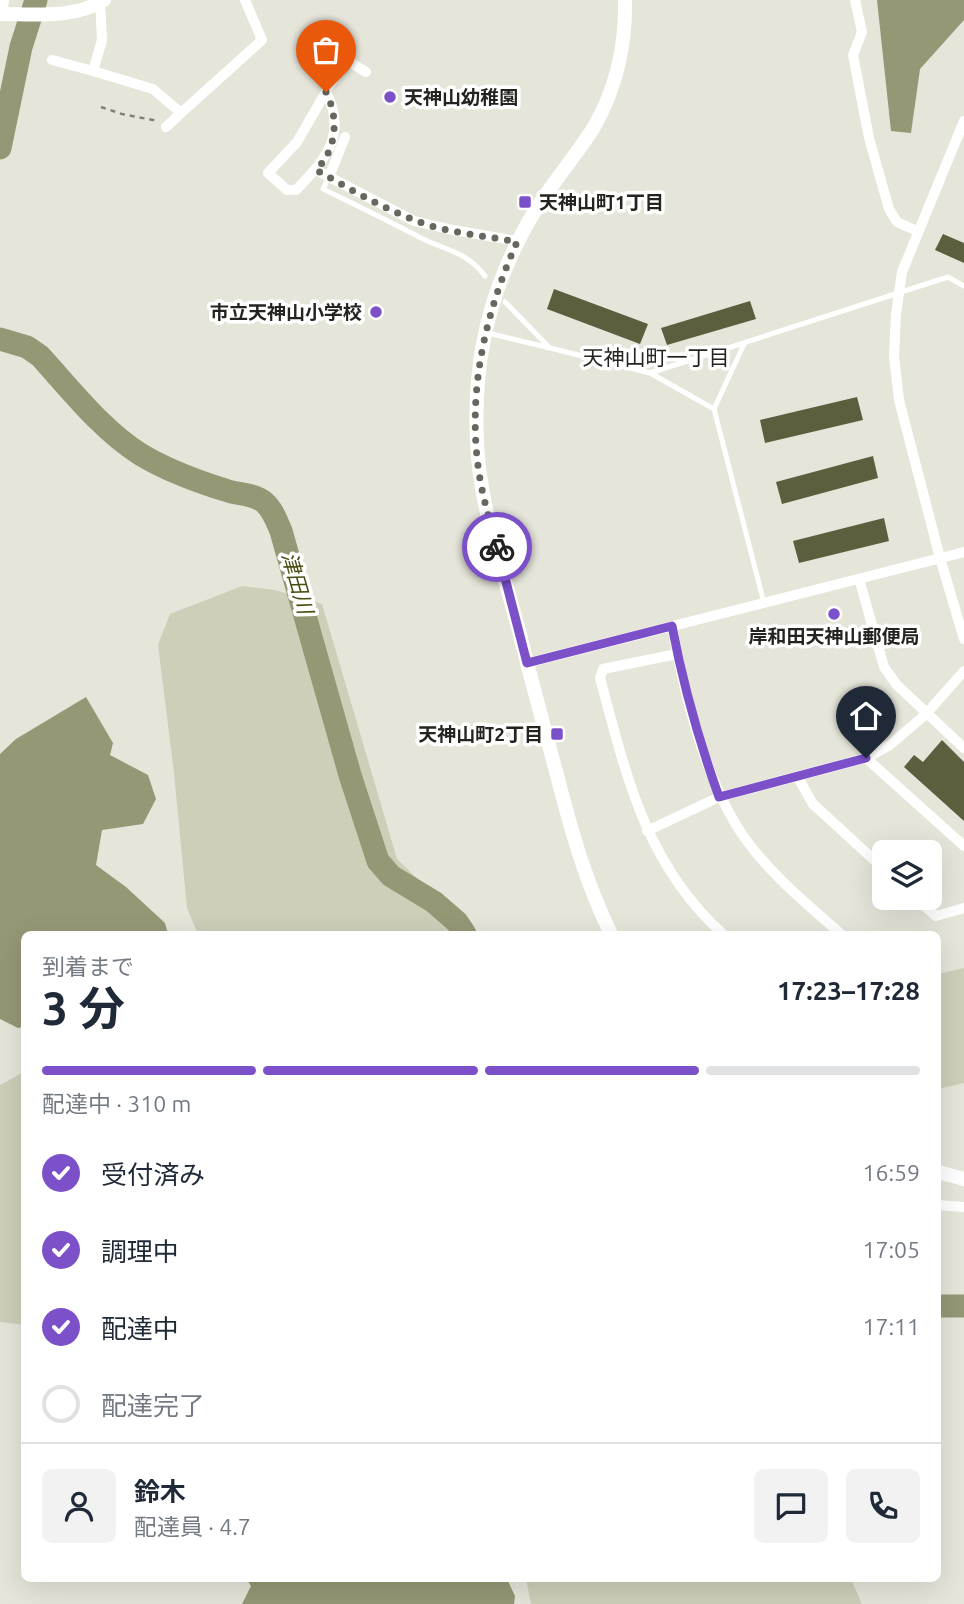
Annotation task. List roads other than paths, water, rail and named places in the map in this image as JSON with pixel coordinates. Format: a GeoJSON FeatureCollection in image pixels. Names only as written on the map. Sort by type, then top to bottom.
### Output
{"type":"FeatureCollection","features":[{"type":"Feature","properties":{"kind":"street"},"geometry":{"type":"LineString","coordinates":[[166,127],[262,40],[245,0]]}},
{"type":"Feature","properties":{"kind":"street"},"geometry":{"type":"LineString","coordinates":[[610,931],[593,898],[579,858],[480,477],[477,395],[485,332],[517,242],[544,196],[595,125],[609,94],[623,40],[625,0]]}},
{"type":"Feature","properties":{"kind":"street"},"geometry":{"type":"LineString","coordinates":[[855,0],[862,32],[853,55],[869,138],[889,209],[897,222],[918,231]]}},
{"type":"Feature","properties":{"kind":"street"},"geometry":{"type":"LineString","coordinates":[[93,71],[102,40],[102,1]]}},
{"type":"Feature","properties":{"kind":"street"},"geometry":{"type":"LineString","coordinates":[[4,10],[70,12],[93,7],[102,1]]}},
{"type":"Feature","properties":{"kind":"street"},"geometry":{"type":"LineString","coordinates":[[322,45],[366,72]]}},
{"type":"Feature","properties":{"kind":"street"},"geometry":{"type":"LineString","coordinates":[[326,92],[332,105],[335,133],[323,163],[296,190],[286,190],[268,173],[297,142],[345,59]]}},
{"type":"Feature","properties":{"kind":"street"},"geometry":{"type":"LineString","coordinates":[[52,60],[152,89],[181,113]]}},
{"type":"Feature","properties":{"kind":"street"},"geometry":{"type":"LineString","coordinates":[[964,121],[902,272],[895,314],[894,356],[900,400],[940,558],[964,639]]}},
{"type":"Feature","properties":{"kind":"street"},"geometry":{"type":"LineString","coordinates":[[329,177],[345,137]]}},
{"type":"Feature","properties":{"kind":"street"},"geometry":{"type":"LineString","coordinates":[[316,170],[414,220],[517,242]]}},
{"type":"Feature","properties":{"kind":"street"},"geometry":{"type":"LineString","coordinates":[[527,663],[964,552]]}},
{"type":"Feature","properties":{"kind":"street"},"geometry":{"type":"LineString","coordinates":[[859,579],[884,667],[897,685],[964,748]]}},
{"type":"Feature","properties":{"kind":"street"},"geometry":{"type":"LineString","coordinates":[[672,626],[703,752],[719,797],[744,837],[773,872],[838,931]]}},
{"type":"Feature","properties":{"kind":"street"},"geometry":{"type":"LineString","coordinates":[[677,654],[603,669],[600,678],[631,792],[647,831],[679,885],[701,915],[720,931]]}},
{"type":"Feature","properties":{"kind":"street"},"geometry":{"type":"LineString","coordinates":[[647,831],[719,797],[866,758],[890,745],[926,714],[964,671]]}},
{"type":"Feature","properties":{"kind":"street"},"geometry":{"type":"LineString","coordinates":[[866,758],[964,846]]}},
{"type":"Feature","properties":{"kind":"street"},"geometry":{"type":"LineString","coordinates":[[797,776],[813,804],[872,858]]}},
{"type":"Feature","properties":{"kind":"street"},"geometry":{"type":"LineString","coordinates":[[929,910],[936,916],[964,908]]}},
{"type":"Feature","properties":{"kind":"street"},"geometry":{"type":"LineString","coordinates":[[941,1172],[964,1179]]}},
{"type":"Feature","properties":{"kind":"street"},"geometry":{"type":"LineString","coordinates":[[941,1205],[964,1207]]}},
{"type":"Feature","properties":{"kind":"lane"},"geometry":{"type":"LineString","coordinates":[[329,177],[323,189],[428,241],[463,254],[476,264],[485,276]]}},
{"type":"Feature","properties":{"kind":"lane"},"geometry":{"type":"LineString","coordinates":[[650,373],[948,277],[964,286]]}},
{"type":"Feature","properties":{"kind":"lane"},"geometry":{"type":"LineString","coordinates":[[505,302],[550,348]]}},
{"type":"Feature","properties":{"kind":"lane"},"geometry":{"type":"LineString","coordinates":[[485,332],[650,373],[714,410]]}},
{"type":"Feature","properties":{"kind":"lane"},"geometry":{"type":"LineString","coordinates":[[745,342],[714,410],[764,603]]}},
{"type":"Feature","properties":{"kind":"waterway","name":"津田川"},"geometry":{"type":"LineString","coordinates":[[0,148],[21,47],[36,0]]}},
{"type":"Feature","properties":{"kind":"waterway","name":"津田川"},"geometry":{"type":"LineString","coordinates":[[0,339],[27,347],[40,356],[99,421],[140,454],[181,475],[230,492],[256,497],[268,506],[281,531],[350,775],[378,861],[391,876],[434,902],[457,922],[463,931]]}},
{"type":"Feature","properties":{"kind":"waterway","name":"津田川"},"geometry":{"type":"LineString","coordinates":[[941,1306],[964,1306]]}},
{"type":"Feature","properties":{"kind":"place","name":"天神山幼稚園"},"geometry":{"type":"Point","coordinates":[390,97]}},
{"type":"Feature","properties":{"kind":"place","name":"天神山町1丁目"},"geometry":{"type":"Point","coordinates":[525,202]}},
{"type":"Feature","properties":{"kind":"place","name":"市立天神山小学校"},"geometry":{"type":"Point","coordinates":[376,312]}},
{"type":"Feature","properties":{"kind":"place","name":"岸和田天神山郵便局"},"geometry":{"type":"Point","coordinates":[834,614]}},
{"type":"Feature","properties":{"kind":"place","name":"天神山町2丁目"},"geometry":{"type":"Point","coordinates":[557,734]}},
{"type":"Feature","properties":{"kind":"district","name":"天神山町一丁目"},"geometry":{"type":"Point","coordinates":[656,358]}}]}
